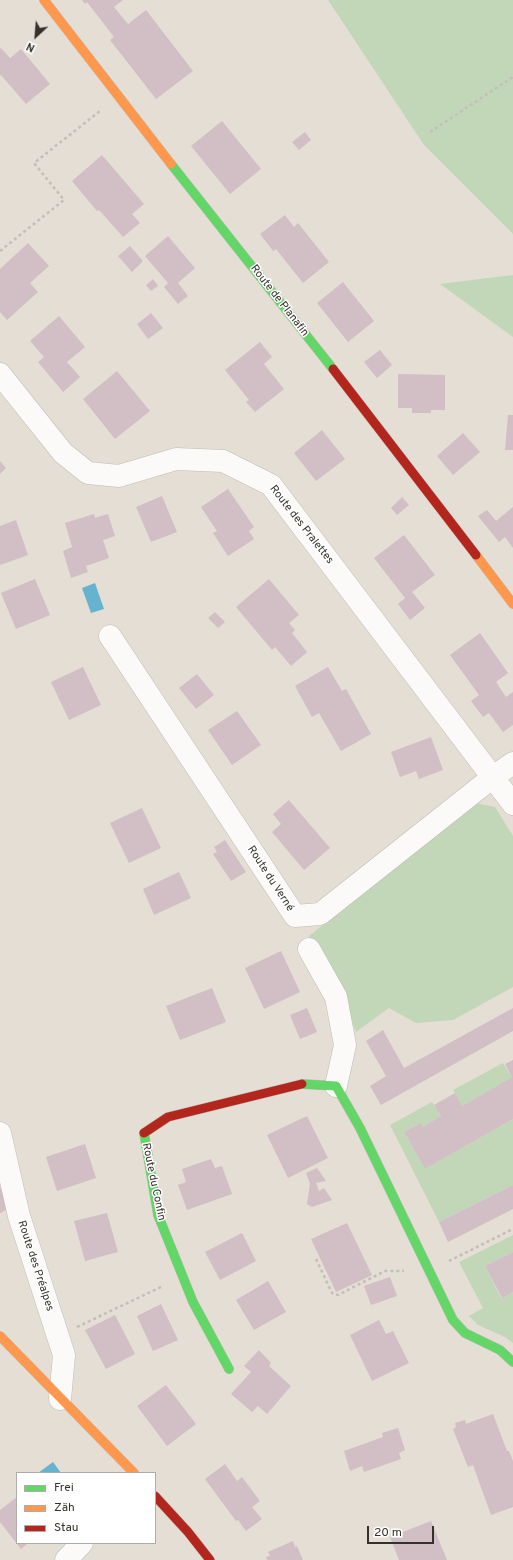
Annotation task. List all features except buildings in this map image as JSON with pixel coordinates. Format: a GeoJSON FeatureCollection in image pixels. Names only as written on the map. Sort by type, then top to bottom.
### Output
{"type":"FeatureCollection","features":[{"type":"Feature","properties":{"kind":"street","name":"Route de Planafin"},"geometry":{"type":"LineString","coordinates":[[44,0],[119,98],[358,400],[513,604]]}},
{"type":"Feature","properties":{"kind":"street","name":"Route des Pralettes"},"geometry":{"type":"LineString","coordinates":[[0,374],[63,453],[88,473],[119,476],[176,459],[223,462],[271,485],[513,804]]}},
{"type":"Feature","properties":{"kind":"street","name":"Route du Verné"},"geometry":{"type":"LineString","coordinates":[[110,636],[295,916],[320,914],[493,777]]}},
{"type":"Feature","properties":{"kind":"street"},"geometry":{"type":"LineString","coordinates":[[493,777],[513,763]]}},
{"type":"Feature","properties":{"kind":"street"},"geometry":{"type":"LineString","coordinates":[[309,949],[336,997],[345,1045],[336,1086],[356,1118],[454,1320],[465,1333],[500,1350],[513,1362]]}},
{"type":"Feature","properties":{"kind":"street","name":"Route du Confin"},"geometry":{"type":"LineString","coordinates":[[229,1369],[193,1302],[158,1215],[143,1134],[168,1117],[299,1084],[336,1086]]}},
{"type":"Feature","properties":{"kind":"street","name":"Route des Préalpes"},"geometry":{"type":"LineString","coordinates":[[0,1133],[19,1216],[64,1355],[60,1399]]}},
{"type":"Feature","properties":{"kind":"street"},"geometry":{"type":"LineString","coordinates":[[0,1336],[133,1472]]}},
{"type":"Feature","properties":{"kind":"street"},"geometry":{"type":"LineString","coordinates":[[156,1497],[188,1532],[210,1560]]}},
{"type":"Feature","properties":{"kind":"path"},"geometry":{"type":"LineString","coordinates":[[430,132],[513,77]]}},
{"type":"Feature","properties":{"kind":"path"},"geometry":{"type":"LineString","coordinates":[[0,251],[64,200],[34,163],[119,98]]}},
{"type":"Feature","properties":{"kind":"path"},"geometry":{"type":"LineString","coordinates":[[316,1258],[332,1293],[338,1295],[385,1270],[430,1271],[513,1229]]}},
{"type":"Feature","properties":{"kind":"path"},"geometry":{"type":"LineString","coordinates":[[58,1335],[183,1277]]}},
{"type":"Feature","properties":{"kind":"green space"},"geometry":{"type":"Polygon","coordinates":[[[328,0],[513,0],[513,234],[424,145],[328,0]]]}},
{"type":"Feature","properties":{"kind":"green space"},"geometry":{"type":"Polygon","coordinates":[[[513,275],[513,337],[440,284],[513,275]]]}},
{"type":"Feature","properties":{"kind":"green space"},"geometry":{"type":"Polygon","coordinates":[[[475,803],[495,807],[513,836],[513,987],[453,1020],[416,1023],[389,1008],[356,1032],[345,1002],[309,936],[475,803]]]}},
{"type":"Feature","properties":{"kind":"green space"},"geometry":{"type":"Polygon","coordinates":[[[503,1063],[512,1077],[462,1106],[453,1090],[503,1063]]]}},
{"type":"Feature","properties":{"kind":"green space"},"geometry":{"type":"Polygon","coordinates":[[[432,1102],[441,1116],[423,1127],[421,1123],[404,1132],[425,1169],[513,1119],[513,1185],[439,1222],[390,1125],[432,1102]]]}},
{"type":"Feature","properties":{"kind":"green space"},"geometry":{"type":"Polygon","coordinates":[[[513,1235],[513,1252],[485,1266],[501,1298],[513,1292],[513,1343],[505,1337],[478,1325],[469,1316],[483,1308],[459,1262],[513,1235]]]}},
{"type":"Feature","properties":{"kind":"water"},"geometry":{"type":"Polygon","coordinates":[[[95,583],[104,609],[91,613],[82,588],[95,583]]]}},
{"type":"Feature","properties":{"kind":"water"},"geometry":{"type":"Polygon","coordinates":[[[53,1462],[60,1472],[39,1472],[53,1462]]]}},
{"type":"Feature","properties":{"kind":"traffic: fast"},"geometry":{"type":"LineString","coordinates":[[171,164],[333,369]]}},
{"type":"Feature","properties":{"kind":"traffic: fast"},"geometry":{"type":"LineString","coordinates":[[302,1084],[336,1086],[360,1128],[453,1320],[465,1333],[500,1350],[513,1362]]}},
{"type":"Feature","properties":{"kind":"traffic: fast"},"geometry":{"type":"LineString","coordinates":[[144,1133],[158,1215],[193,1302],[229,1369]]}},
{"type":"Feature","properties":{"kind":"traffic: slow"},"geometry":{"type":"LineString","coordinates":[[44,0],[171,164]]}},
{"type":"Feature","properties":{"kind":"traffic: slow"},"geometry":{"type":"LineString","coordinates":[[476,555],[513,604]]}},
{"type":"Feature","properties":{"kind":"traffic: slow"},"geometry":{"type":"LineString","coordinates":[[0,1336],[133,1472]]}},
{"type":"Feature","properties":{"kind":"traffic: jam"},"geometry":{"type":"LineString","coordinates":[[333,369],[476,555]]}},
{"type":"Feature","properties":{"kind":"traffic: jam"},"geometry":{"type":"LineString","coordinates":[[144,1133],[168,1117],[302,1084]]}},
{"type":"Feature","properties":{"kind":"traffic: jam"},"geometry":{"type":"LineString","coordinates":[[156,1497],[188,1532],[210,1560]]}}]}
